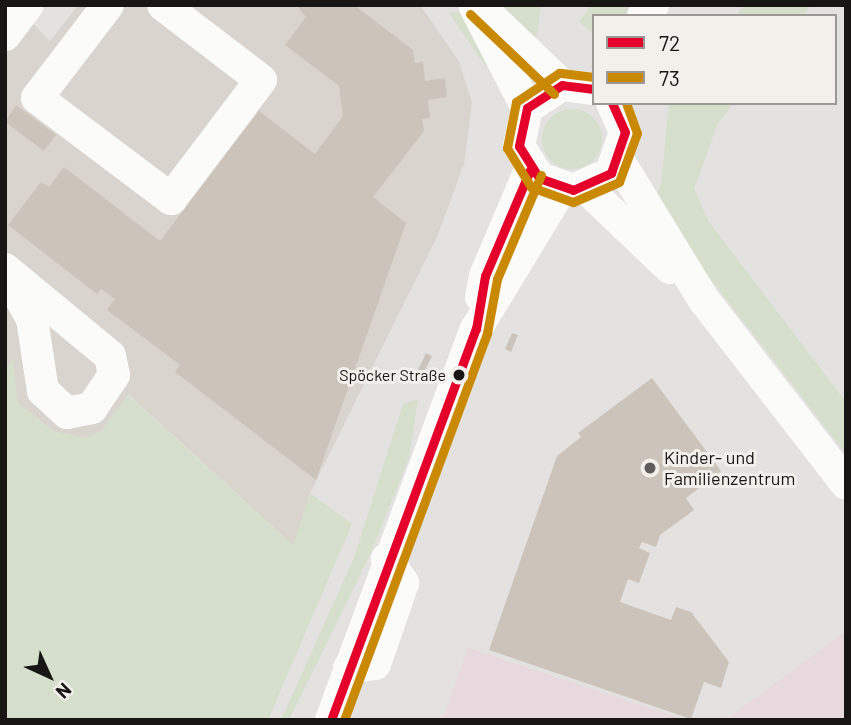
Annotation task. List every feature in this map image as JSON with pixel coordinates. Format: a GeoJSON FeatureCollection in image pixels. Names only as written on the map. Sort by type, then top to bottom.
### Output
{"type":"FeatureCollection","features":[{"type":"Feature","properties":{"kind":"street"},"geometry":{"type":"LineString","coordinates":[[5,35],[28,5]]}},
{"type":"Feature","properties":{"kind":"street"},"geometry":{"type":"LineString","coordinates":[[107,5],[37,98],[171,199],[261,80],[163,5]]}},
{"type":"Feature","properties":{"kind":"street"},"geometry":{"type":"LineString","coordinates":[[476,5],[592,88]]}},
{"type":"Feature","properties":{"kind":"street"},"geometry":{"type":"LineString","coordinates":[[476,5],[527,108]]}},
{"type":"Feature","properties":{"kind":"street"},"geometry":{"type":"LineString","coordinates":[[477,330],[485,276],[530,170],[519,133],[527,108],[536,97],[592,91]]}},
{"type":"Feature","properties":{"kind":"street"},"geometry":{"type":"LineString","coordinates":[[331,720],[387,559],[477,330],[573,188],[599,182],[619,161],[625,132],[606,105]]}},
{"type":"Feature","properties":{"kind":"street"},"geometry":{"type":"LineString","coordinates":[[619,161],[704,300],[846,485]]}},
{"type":"Feature","properties":{"kind":"street"},"geometry":{"type":"LineString","coordinates":[[530,170],[573,188],[704,300]]}},
{"type":"Feature","properties":{"kind":"shaded area"},"geometry":{"type":"Polygon","coordinates":[[[5,5],[15,5],[50,41],[78,5],[420,5],[459,61],[472,103],[464,164],[437,237],[310,493],[294,546],[129,395],[101,431],[86,438],[55,432],[18,403],[5,369],[5,5]]]}},
{"type":"Feature","properties":{"kind":"shaded area"},"geometry":{"type":"Polygon","coordinates":[[[846,631],[846,720],[725,720],[846,631]]]}},
{"type":"Feature","properties":{"kind":"shaded area"},"geometry":{"type":"Polygon","coordinates":[[[468,648],[686,720],[442,720],[468,648]]]}},
{"type":"Feature","properties":{"kind":"green space"},"geometry":{"type":"Polygon","coordinates":[[[502,5],[541,5],[537,35],[531,39],[502,5]]]}},
{"type":"Feature","properties":{"kind":"green space"},"geometry":{"type":"Polygon","coordinates":[[[591,5],[635,5],[628,14],[592,14],[592,32],[579,22],[591,5]]]}},
{"type":"Feature","properties":{"kind":"green space"},"geometry":{"type":"Polygon","coordinates":[[[744,5],[811,5],[804,14],[737,14],[744,5]]]}},
{"type":"Feature","properties":{"kind":"green space"},"geometry":{"type":"Polygon","coordinates":[[[459,12],[492,63],[486,67],[449,13],[459,12]]]}},
{"type":"Feature","properties":{"kind":"green space"},"geometry":{"type":"Polygon","coordinates":[[[669,105],[732,105],[718,123],[694,189],[709,222],[846,402],[846,454],[652,203],[661,185],[669,105]]]}},
{"type":"Feature","properties":{"kind":"green space"},"geometry":{"type":"Polygon","coordinates":[[[572,109],[589,114],[597,122],[602,139],[597,156],[589,164],[572,169],[555,164],[547,156],[542,139],[547,122],[555,114],[572,109]]]}},
{"type":"Feature","properties":{"kind":"green space"},"geometry":{"type":"Polygon","coordinates":[[[13,359],[18,403],[55,432],[86,438],[101,431],[128,395],[293,545],[310,493],[352,524],[268,720],[5,720],[5,369],[13,359]]]}},
{"type":"Feature","properties":{"kind":"green space"},"geometry":{"type":"Polygon","coordinates":[[[418,399],[409,458],[369,557],[289,720],[281,720],[354,558],[403,404],[418,399]]]}},
{"type":"Feature","properties":{"kind":"building"},"geometry":{"type":"Polygon","coordinates":[[[296,5],[354,5],[413,50],[415,63],[423,62],[425,81],[445,78],[447,97],[428,100],[430,118],[422,119],[424,131],[373,197],[406,223],[316,480],[175,372],[180,365],[107,310],[115,299],[101,289],[97,294],[8,225],[41,182],[49,187],[64,167],[160,241],[259,111],[315,154],[343,116],[339,86],[285,45],[306,17],[296,5]]]}},
{"type":"Feature","properties":{"kind":"building"},"geometry":{"type":"Polygon","coordinates":[[[16,105],[56,135],[44,151],[5,122],[16,105]]]}},
{"type":"Feature","properties":{"kind":"building"},"geometry":{"type":"Polygon","coordinates":[[[512,333],[518,335],[511,352],[505,349],[512,333]]]}},
{"type":"Feature","properties":{"kind":"building"},"geometry":{"type":"Polygon","coordinates":[[[426,353],[432,356],[424,372],[418,370],[426,353]]]}},
{"type":"Feature","properties":{"kind":"building"},"geometry":{"type":"Polygon","coordinates":[[[652,378],[721,471],[686,498],[694,510],[660,535],[656,547],[642,542],[639,548],[650,553],[639,583],[628,579],[620,602],[671,620],[676,607],[691,612],[729,662],[721,688],[704,682],[691,719],[489,650],[557,456],[581,437],[578,433],[652,378]]]}},
{"type":"Feature","properties":{"kind":"transit line","name":"73"},"geometry":{"type":"LineString","coordinates":[[470,14],[554,94]]}},
{"type":"Feature","properties":{"kind":"transit line","name":"73"},"geometry":{"type":"LineString","coordinates":[[592,77],[559,73],[516,102],[507,148],[531,187],[573,202],[619,182],[637,133],[627,105]]}},
{"type":"Feature","properties":{"kind":"transit line","name":"72"},"geometry":{"type":"LineString","coordinates":[[592,89],[562,85],[527,108],[519,146],[539,178],[573,190],[611,173],[625,132],[613,105]]}},
{"type":"Feature","properties":{"kind":"transit line","name":"72"},"geometry":{"type":"LineString","coordinates":[[331,720],[476,329],[485,276],[530,170]]}},
{"type":"Feature","properties":{"kind":"transit line","name":"73"},"geometry":{"type":"LineString","coordinates":[[344,720],[487,333],[497,279],[541,175]]}},
{"type":"Feature","properties":{"kind":"place","name":"Spöcker Straße"},"geometry":{"type":"Point","coordinates":[459,375]}},
{"type":"Feature","properties":{"kind":"place","name":"Kinder- und Familienzentrum"},"geometry":{"type":"Point","coordinates":[650,468]}}]}
